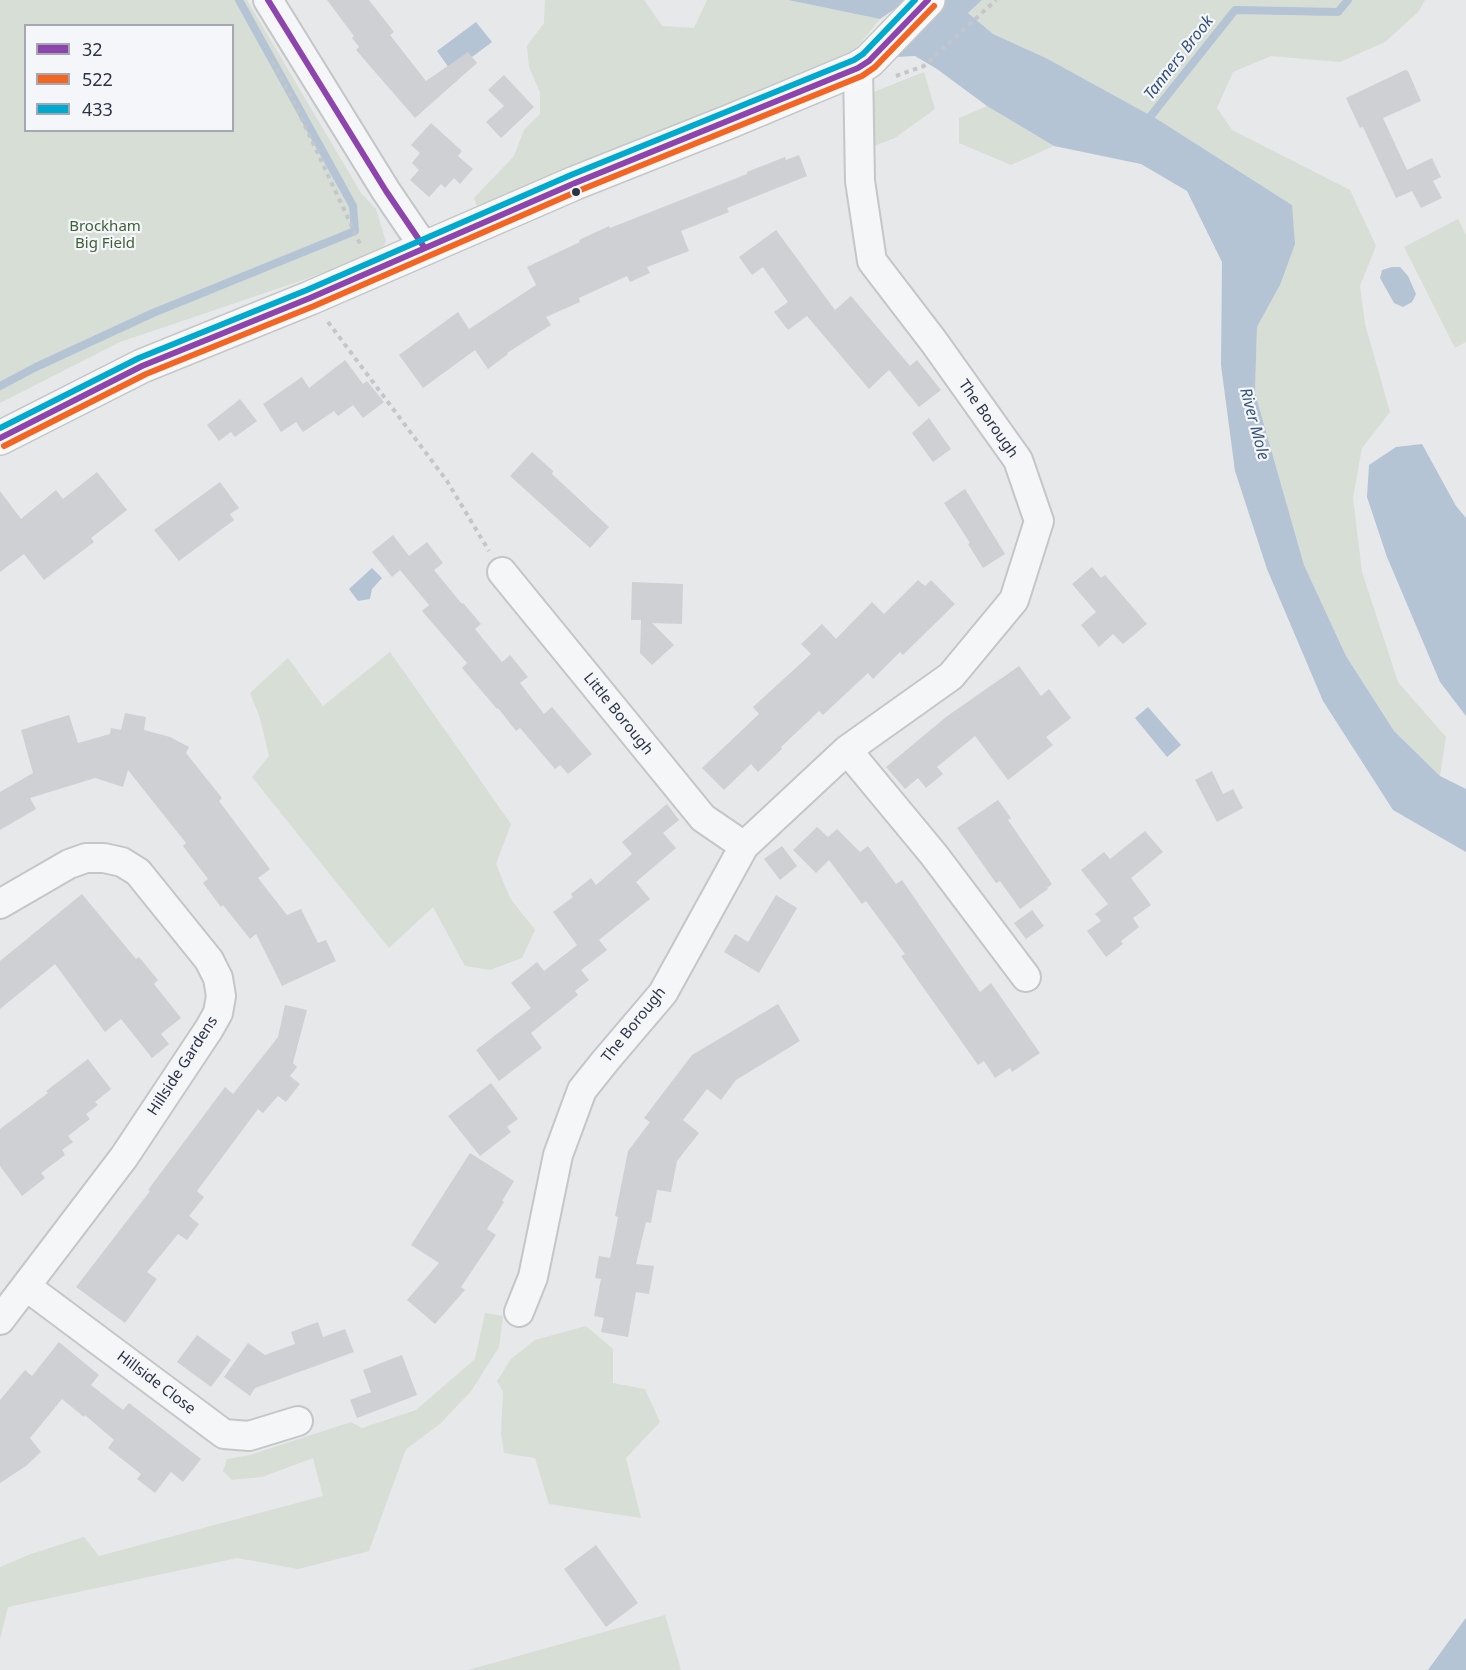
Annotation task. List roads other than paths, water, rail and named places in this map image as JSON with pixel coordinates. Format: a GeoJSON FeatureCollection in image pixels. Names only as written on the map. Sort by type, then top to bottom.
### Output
{"type":"FeatureCollection","features":[{"type":"Feature","properties":{"kind":"street"},"geometry":{"type":"LineString","coordinates":[[268,0],[386,191],[424,247]]}},
{"type":"Feature","properties":{"kind":"street"},"geometry":{"type":"LineString","coordinates":[[0,438],[142,366],[310,298],[424,247],[864,64],[928,0]]}},
{"type":"Feature","properties":{"kind":"street","name":"The Borough"},"geometry":{"type":"LineString","coordinates":[[519,1312],[532,1277],[558,1155],[582,1090],[663,993],[744,846],[847,750],[951,676],[1014,600],[1039,521],[1018,460],[872,261],[860,182],[864,64]]}},
{"type":"Feature","properties":{"kind":"street","name":"Little Borough"},"geometry":{"type":"LineString","coordinates":[[502,572],[703,818],[744,846]]}},
{"type":"Feature","properties":{"kind":"street"},"geometry":{"type":"LineString","coordinates":[[847,750],[934,855],[1026,977]]}},
{"type":"Feature","properties":{"kind":"street","name":"Hillside Gardens"},"geometry":{"type":"LineString","coordinates":[[0,904],[69,864],[86,858],[104,858],[122,862],[138,872],[209,960],[218,978],[221,996],[218,1013],[209,1029],[124,1157],[0,1320]]}},
{"type":"Feature","properties":{"kind":"street","name":"Hillside Close"},"geometry":{"type":"LineString","coordinates":[[27,1287],[224,1434],[249,1436],[298,1420]]}},
{"type":"Feature","properties":{"kind":"water"},"geometry":{"type":"Polygon","coordinates":[[[788,0],[908,0],[880,19],[788,0]]]}},
{"type":"Feature","properties":{"kind":"water","name":"River Mole"},"geometry":{"type":"Polygon","coordinates":[[[938,0],[982,0],[968,13],[993,34],[1046,58],[1157,119],[1292,205],[1295,244],[1280,285],[1257,327],[1255,393],[1304,565],[1346,656],[1394,731],[1440,776],[1466,789],[1466,852],[1393,810],[1323,701],[1267,569],[1235,471],[1221,365],[1222,262],[1187,191],[1141,164],[1054,146],[987,106],[937,69],[915,56],[895,57],[938,0]]]}},
{"type":"Feature","properties":{"kind":"water"},"geometry":{"type":"Polygon","coordinates":[[[476,22],[492,42],[452,72],[437,51],[476,22]]]}},
{"type":"Feature","properties":{"kind":"water"},"geometry":{"type":"Polygon","coordinates":[[[1400,267],[1408,276],[1416,294],[1412,302],[1403,307],[1394,303],[1380,278],[1382,270],[1400,267]]]}},
{"type":"Feature","properties":{"kind":"water"},"geometry":{"type":"Polygon","coordinates":[[[1422,444],[1456,506],[1466,518],[1466,716],[1440,682],[1387,557],[1367,497],[1369,465],[1396,447],[1422,444]]]}},
{"type":"Feature","properties":{"kind":"water"},"geometry":{"type":"Polygon","coordinates":[[[372,568],[382,578],[372,589],[370,599],[358,601],[349,589],[372,568]]]}},
{"type":"Feature","properties":{"kind":"water"},"geometry":{"type":"Polygon","coordinates":[[[1148,707],[1181,745],[1167,757],[1135,718],[1148,707]]]}},
{"type":"Feature","properties":{"kind":"water"},"geometry":{"type":"Polygon","coordinates":[[[1465,1619],[1466,1670],[1428,1670],[1465,1619]]]}},
{"type":"Feature","properties":{"kind":"waterway"},"geometry":{"type":"LineString","coordinates":[[0,386],[153,313],[355,231],[353,206],[239,0]]}},
{"type":"Feature","properties":{"kind":"waterway","name":"Tanners Brook"},"geometry":{"type":"LineString","coordinates":[[1146,122],[1235,10],[1338,12],[1348,0]]}},
{"type":"Feature","properties":{"kind":"park label","name":"Brockham Big Field"},"geometry":{"type":"Point","coordinates":[105,236]}}]}
